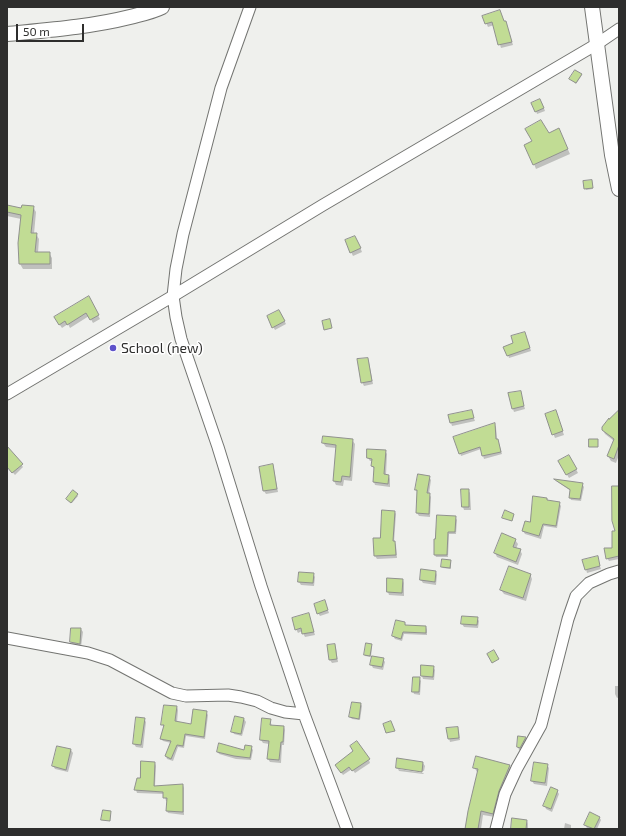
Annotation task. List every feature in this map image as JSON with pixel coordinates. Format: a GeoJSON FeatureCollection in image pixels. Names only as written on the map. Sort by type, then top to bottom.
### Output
{"type":"FeatureCollection","features":[{"type":"Feature","properties":{"kind":"main road"},"geometry":{"type":"LineString","coordinates":[[7,34],[92,24],[156,10],[162,7]]}},
{"type":"Feature","properties":{"kind":"main road"},"geometry":{"type":"LineString","coordinates":[[592,7],[611,147],[619,189]]}},
{"type":"Feature","properties":{"kind":"street"},"geometry":{"type":"LineString","coordinates":[[250,7],[222,88],[204,154],[183,234],[176,269],[173,296],[181,339],[218,448],[261,586],[304,714],[347,829]]}},
{"type":"Feature","properties":{"kind":"street"},"geometry":{"type":"LineString","coordinates":[[7,394],[173,296],[323,204],[597,44],[619,29]]}},
{"type":"Feature","properties":{"kind":"street"},"geometry":{"type":"LineString","coordinates":[[496,829],[497,820],[505,794],[540,725],[568,619],[576,596],[589,584],[608,574],[619,571]]}},
{"type":"Feature","properties":{"kind":"street"},"geometry":{"type":"LineString","coordinates":[[7,638],[88,653],[110,660],[172,693],[186,696],[241,696],[257,701],[271,708],[286,712],[304,714]]}},
{"type":"Feature","properties":{"kind":"building"},"geometry":{"type":"Polygon","coordinates":[[[500,10],[504,21],[506,21],[512,42],[498,45],[492,22],[485,24],[482,16],[500,10]]]}},
{"type":"Feature","properties":{"kind":"building"},"geometry":{"type":"Polygon","coordinates":[[[575,70],[582,74],[576,83],[569,79],[575,70]]]}},
{"type":"Feature","properties":{"kind":"building"},"geometry":{"type":"Polygon","coordinates":[[[540,99],[544,108],[535,112],[531,103],[540,99]]]}},
{"type":"Feature","properties":{"kind":"building"},"geometry":{"type":"Polygon","coordinates":[[[541,120],[549,133],[559,128],[568,149],[533,165],[524,145],[532,141],[525,129],[541,120]]]}},
{"type":"Feature","properties":{"kind":"building"},"geometry":{"type":"Polygon","coordinates":[[[592,180],[593,188],[584,189],[583,181],[592,180]]]}},
{"type":"Feature","properties":{"kind":"building"},"geometry":{"type":"Polygon","coordinates":[[[7,205],[21,208],[22,205],[34,206],[31,233],[37,233],[35,252],[50,252],[50,264],[19,264],[18,243],[21,215],[7,212],[7,205]]]}},
{"type":"Feature","properties":{"kind":"building"},"geometry":{"type":"Polygon","coordinates":[[[355,236],[361,248],[350,253],[345,240],[355,236]]]}},
{"type":"Feature","properties":{"kind":"building"},"geometry":{"type":"Polygon","coordinates":[[[89,296],[99,315],[90,320],[86,313],[67,325],[65,321],[59,325],[54,317],[89,296]]]}},
{"type":"Feature","properties":{"kind":"building"},"geometry":{"type":"Polygon","coordinates":[[[279,310],[285,321],[272,328],[267,316],[279,310]]]}},
{"type":"Feature","properties":{"kind":"building"},"geometry":{"type":"Polygon","coordinates":[[[330,319],[332,328],[324,330],[322,321],[330,319]]]}},
{"type":"Feature","properties":{"kind":"building"},"geometry":{"type":"Polygon","coordinates":[[[525,332],[530,348],[507,356],[503,347],[513,343],[511,336],[525,332]]]}},
{"type":"Feature","properties":{"kind":"building"},"geometry":{"type":"Polygon","coordinates":[[[368,358],[372,381],[361,383],[357,359],[368,358]]]}},
{"type":"Feature","properties":{"kind":"building"},"geometry":{"type":"Polygon","coordinates":[[[521,391],[524,406],[512,409],[508,393],[521,391]]]}},
{"type":"Feature","properties":{"kind":"building"},"geometry":{"type":"Polygon","coordinates":[[[472,410],[474,418],[450,423],[448,415],[472,410]]]}},
{"type":"Feature","properties":{"kind":"building"},"geometry":{"type":"Polygon","coordinates":[[[556,410],[563,431],[552,435],[545,414],[556,410]]]}},
{"type":"Feature","properties":{"kind":"building"},"geometry":{"type":"Polygon","coordinates":[[[619,410],[619,445],[614,459],[607,456],[614,439],[602,430],[602,427],[609,418],[619,410]]]}},
{"type":"Feature","properties":{"kind":"building"},"geometry":{"type":"Polygon","coordinates":[[[495,423],[496,439],[498,439],[501,452],[482,456],[480,447],[459,454],[453,437],[495,423]]]}},
{"type":"Feature","properties":{"kind":"building"},"geometry":{"type":"Polygon","coordinates":[[[323,436],[353,439],[350,477],[342,476],[341,482],[333,481],[336,445],[322,443],[323,436]]]}},
{"type":"Feature","properties":{"kind":"building"},"geometry":{"type":"Polygon","coordinates":[[[589,439],[598,439],[598,447],[589,447],[589,439]]]}},
{"type":"Feature","properties":{"kind":"building"},"geometry":{"type":"Polygon","coordinates":[[[7,446],[23,464],[12,473],[7,467],[7,446]]]}},
{"type":"Feature","properties":{"kind":"building"},"geometry":{"type":"Polygon","coordinates":[[[367,449],[386,450],[384,474],[389,475],[388,484],[373,482],[374,467],[371,466],[372,459],[367,458],[367,449]]]}},
{"type":"Feature","properties":{"kind":"building"},"geometry":{"type":"Polygon","coordinates":[[[569,455],[577,469],[566,475],[558,461],[569,455]]]}},
{"type":"Feature","properties":{"kind":"building"},"geometry":{"type":"Polygon","coordinates":[[[273,464],[277,489],[263,491],[259,467],[273,464]]]}},
{"type":"Feature","properties":{"kind":"building"},"geometry":{"type":"Polygon","coordinates":[[[418,474],[430,476],[427,493],[430,493],[429,514],[416,513],[417,490],[415,490],[418,474]]]}},
{"type":"Feature","properties":{"kind":"building"},"geometry":{"type":"Polygon","coordinates":[[[554,479],[583,483],[580,499],[569,498],[570,490],[554,479]]]}},
{"type":"Feature","properties":{"kind":"building"},"geometry":{"type":"Polygon","coordinates":[[[612,486],[619,486],[619,556],[606,559],[604,548],[612,548],[612,531],[615,531],[612,521],[612,486]]]}},
{"type":"Feature","properties":{"kind":"building"},"geometry":{"type":"Polygon","coordinates":[[[461,489],[469,489],[469,507],[462,507],[461,489]]]}},
{"type":"Feature","properties":{"kind":"building"},"geometry":{"type":"Polygon","coordinates":[[[73,490],[78,494],[71,503],[66,499],[73,490]]]}},
{"type":"Feature","properties":{"kind":"building"},"geometry":{"type":"Polygon","coordinates":[[[533,496],[560,502],[556,526],[543,524],[539,536],[522,531],[525,521],[530,522],[533,496]]]}},
{"type":"Feature","properties":{"kind":"building"},"geometry":{"type":"Polygon","coordinates":[[[382,510],[395,511],[393,541],[395,541],[396,555],[374,556],[373,538],[380,538],[382,510]]]}},
{"type":"Feature","properties":{"kind":"building"},"geometry":{"type":"Polygon","coordinates":[[[505,510],[514,514],[512,521],[502,518],[505,510]]]}},
{"type":"Feature","properties":{"kind":"building"},"geometry":{"type":"Polygon","coordinates":[[[437,515],[456,516],[455,532],[448,532],[447,555],[434,555],[437,515]]]}},
{"type":"Feature","properties":{"kind":"building"},"geometry":{"type":"Polygon","coordinates":[[[502,533],[516,539],[513,547],[521,549],[516,562],[494,553],[502,533]]]}},
{"type":"Feature","properties":{"kind":"building"},"geometry":{"type":"Polygon","coordinates":[[[598,556],[600,566],[585,570],[582,560],[598,556]]]}},
{"type":"Feature","properties":{"kind":"building"},"geometry":{"type":"Polygon","coordinates":[[[442,559],[451,560],[450,568],[441,567],[442,559]]]}},
{"type":"Feature","properties":{"kind":"building"},"geometry":{"type":"Polygon","coordinates":[[[509,566],[531,574],[523,598],[500,590],[509,566]]]}},
{"type":"Feature","properties":{"kind":"building"},"geometry":{"type":"Polygon","coordinates":[[[421,569],[436,571],[435,582],[420,580],[421,569]]]}},
{"type":"Feature","properties":{"kind":"building"},"geometry":{"type":"Polygon","coordinates":[[[299,572],[314,573],[313,583],[298,582],[299,572]]]}},
{"type":"Feature","properties":{"kind":"building"},"geometry":{"type":"Polygon","coordinates":[[[387,578],[403,579],[402,593],[387,592],[387,578]]]}},
{"type":"Feature","properties":{"kind":"building"},"geometry":{"type":"Polygon","coordinates":[[[325,600],[328,610],[317,614],[314,604],[325,600]]]}},
{"type":"Feature","properties":{"kind":"building"},"geometry":{"type":"Polygon","coordinates":[[[309,613],[314,632],[302,634],[301,628],[295,630],[292,618],[309,613]]]}},
{"type":"Feature","properties":{"kind":"building"},"geometry":{"type":"Polygon","coordinates":[[[462,616],[478,617],[477,625],[461,624],[462,616]]]}},
{"type":"Feature","properties":{"kind":"building"},"geometry":{"type":"Polygon","coordinates":[[[396,620],[405,622],[405,625],[426,626],[426,633],[403,632],[401,639],[392,636],[396,620]]]}},
{"type":"Feature","properties":{"kind":"building"},"geometry":{"type":"Polygon","coordinates":[[[71,628],[81,628],[80,644],[70,642],[71,628]]]}},
{"type":"Feature","properties":{"kind":"building"},"geometry":{"type":"Polygon","coordinates":[[[366,643],[372,644],[370,656],[364,655],[366,643]]]}},
{"type":"Feature","properties":{"kind":"building"},"geometry":{"type":"Polygon","coordinates":[[[335,644],[337,659],[329,660],[327,645],[335,644]]]}},
{"type":"Feature","properties":{"kind":"building"},"geometry":{"type":"Polygon","coordinates":[[[494,650],[499,659],[492,663],[487,654],[494,650]]]}},
{"type":"Feature","properties":{"kind":"building"},"geometry":{"type":"Polygon","coordinates":[[[372,656],[384,658],[382,667],[370,665],[372,656]]]}},
{"type":"Feature","properties":{"kind":"building"},"geometry":{"type":"Polygon","coordinates":[[[421,665],[434,666],[433,677],[421,676],[421,665]]]}},
{"type":"Feature","properties":{"kind":"building"},"geometry":{"type":"Polygon","coordinates":[[[413,677],[420,677],[419,692],[412,692],[413,677]]]}},
{"type":"Feature","properties":{"kind":"building"},"geometry":{"type":"Polygon","coordinates":[[[352,702],[361,703],[359,719],[349,717],[352,702]]]}},
{"type":"Feature","properties":{"kind":"building"},"geometry":{"type":"Polygon","coordinates":[[[164,705],[177,706],[175,721],[191,724],[193,709],[207,711],[204,737],[185,734],[183,746],[177,745],[171,759],[165,756],[171,741],[160,739],[164,725],[161,725],[164,705]]]}},
{"type":"Feature","properties":{"kind":"building"},"geometry":{"type":"Polygon","coordinates":[[[235,716],[244,718],[241,734],[231,732],[235,716]]]}},
{"type":"Feature","properties":{"kind":"building"},"geometry":{"type":"Polygon","coordinates":[[[136,717],[145,718],[141,745],[133,744],[136,717]]]}},
{"type":"Feature","properties":{"kind":"building"},"geometry":{"type":"Polygon","coordinates":[[[262,718],[271,719],[270,725],[284,726],[283,742],[281,742],[279,760],[267,759],[269,741],[260,740],[262,718]]]}},
{"type":"Feature","properties":{"kind":"building"},"geometry":{"type":"Polygon","coordinates":[[[391,721],[395,731],[386,733],[383,724],[391,721]]]}},
{"type":"Feature","properties":{"kind":"building"},"geometry":{"type":"Polygon","coordinates":[[[458,727],[459,738],[448,739],[446,728],[458,727]]]}},
{"type":"Feature","properties":{"kind":"building"},"geometry":{"type":"Polygon","coordinates":[[[518,736],[526,737],[520,748],[517,747],[518,736]]]}},
{"type":"Feature","properties":{"kind":"building"},"geometry":{"type":"Polygon","coordinates":[[[357,741],[370,759],[352,771],[349,767],[341,773],[335,765],[353,751],[350,746],[357,741]]]}},
{"type":"Feature","properties":{"kind":"building"},"geometry":{"type":"Polygon","coordinates":[[[219,743],[244,750],[245,745],[252,746],[250,758],[217,752],[219,743]]]}},
{"type":"Feature","properties":{"kind":"building"},"geometry":{"type":"Polygon","coordinates":[[[57,746],[71,749],[66,770],[52,766],[57,746]]]}},
{"type":"Feature","properties":{"kind":"building"},"geometry":{"type":"Polygon","coordinates":[[[476,756],[510,765],[499,791],[493,814],[481,811],[478,829],[465,829],[478,769],[473,768],[476,756]]]}},
{"type":"Feature","properties":{"kind":"building"},"geometry":{"type":"Polygon","coordinates":[[[397,758],[423,762],[422,772],[396,768],[397,758]]]}},
{"type":"Feature","properties":{"kind":"building"},"geometry":{"type":"Polygon","coordinates":[[[141,761],[155,762],[154,786],[183,784],[183,812],[166,811],[167,798],[163,798],[163,792],[134,790],[137,778],[140,778],[141,761]]]}},
{"type":"Feature","properties":{"kind":"building"},"geometry":{"type":"Polygon","coordinates":[[[534,762],[548,764],[545,783],[531,781],[534,762]]]}},
{"type":"Feature","properties":{"kind":"building"},"geometry":{"type":"Polygon","coordinates":[[[551,787],[558,790],[551,809],[543,806],[551,787]]]}},
{"type":"Feature","properties":{"kind":"building"},"geometry":{"type":"Polygon","coordinates":[[[103,810],[111,811],[110,821],[101,820],[103,810]]]}},
{"type":"Feature","properties":{"kind":"building"},"geometry":{"type":"Polygon","coordinates":[[[590,812],[600,817],[594,829],[584,825],[590,812]]]}},
{"type":"Feature","properties":{"kind":"building"},"geometry":{"type":"Polygon","coordinates":[[[512,818],[527,820],[526,829],[511,829],[512,818]]]}},
{"type":"Feature","properties":{"kind":"place","name":"School (new)"},"geometry":{"type":"Point","coordinates":[113,348]}}]}
